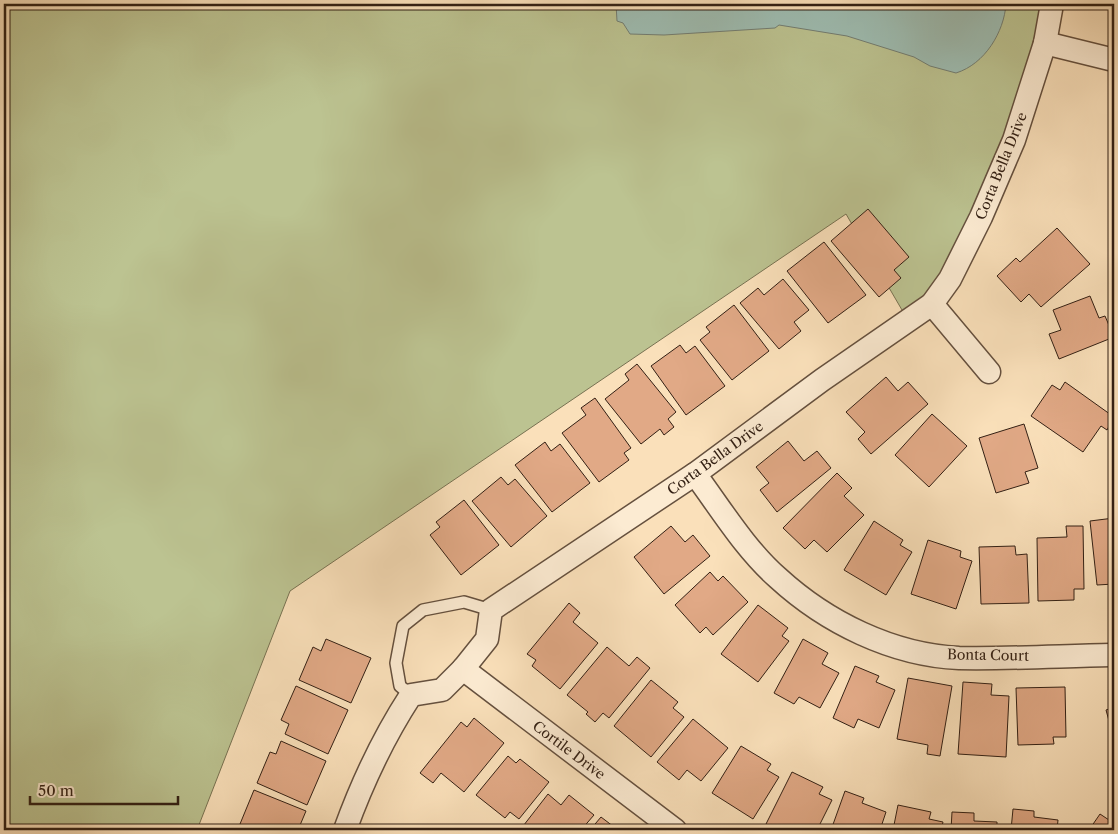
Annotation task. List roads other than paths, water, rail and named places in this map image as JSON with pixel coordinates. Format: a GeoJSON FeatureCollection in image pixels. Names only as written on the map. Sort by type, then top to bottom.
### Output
{"type":"FeatureCollection","features":[{"type":"Feature","properties":{"kind":"street","name":"Corta Bella Drive"},"geometry":{"type":"LineString","coordinates":[[491,610],[695,474],[822,380],[932,304],[950,279],[981,217],[1014,140],[1045,43],[1052,4]]}},
{"type":"Feature","properties":{"kind":"street"},"geometry":{"type":"LineString","coordinates":[[1045,43],[1114,60]]}},
{"type":"Feature","properties":{"kind":"street"},"geometry":{"type":"LineString","coordinates":[[932,304],[989,372]]}},
{"type":"Feature","properties":{"kind":"street","name":"Bonta Court"},"geometry":{"type":"LineString","coordinates":[[695,474],[749,547],[777,578],[817,610],[862,634],[906,649],[957,658],[1111,655]]}},
{"type":"Feature","properties":{"kind":"street"},"geometry":{"type":"LineString","coordinates":[[345,830],[358,794],[392,725],[411,696],[442,690],[463,669],[487,638],[491,610]]}},
{"type":"Feature","properties":{"kind":"street","name":"Cortile Drive"},"geometry":{"type":"LineString","coordinates":[[463,669],[675,830]]}},
{"type":"Feature","properties":{"kind":"lane"},"geometry":{"type":"LineString","coordinates":[[411,696],[400,686],[396,663],[403,626],[423,610],[464,602],[491,610]]}},
{"type":"Feature","properties":{"kind":"water"},"geometry":{"type":"Polygon","coordinates":[[[616,4],[1006,4],[1001,25],[991,46],[976,62],[956,73],[930,66],[914,57],[847,36],[779,25],[775,28],[664,35],[630,34],[623,23],[617,21],[616,4]]]}}]}
